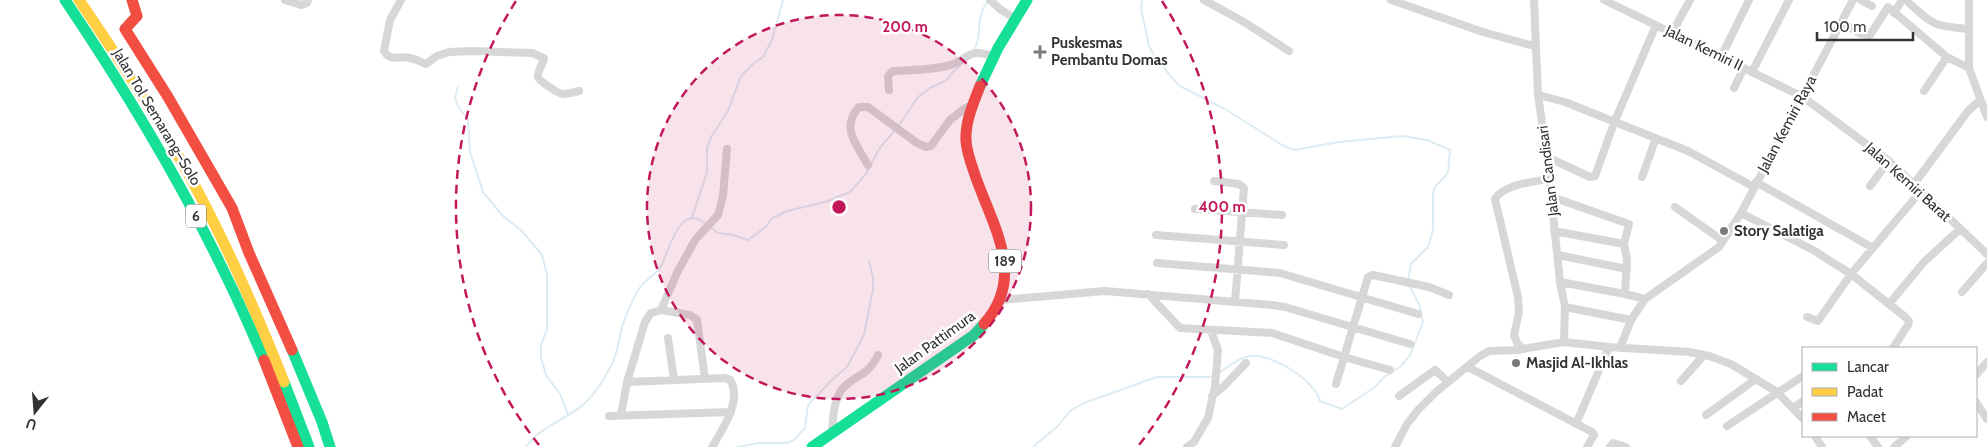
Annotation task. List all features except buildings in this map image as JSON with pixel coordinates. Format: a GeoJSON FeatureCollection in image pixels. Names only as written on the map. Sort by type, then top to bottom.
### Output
{"type":"FeatureCollection","features":[{"type":"Feature","properties":{"kind":"main road","name":"Jalan Tol Semarang–Solo"},"geometry":{"type":"LineString","coordinates":[[65,0],[105,58],[160,149],[212,245],[250,325],[298,447]]}},
{"type":"Feature","properties":{"kind":"main road","name":"Jalan Tol Semarang–Solo"},"geometry":{"type":"LineString","coordinates":[[79,0],[119,59],[171,143],[197,190],[262,329],[309,447]]}},
{"type":"Feature","properties":{"kind":"main road"},"geometry":{"type":"LineString","coordinates":[[132,0],[137,16],[125,26],[125,29],[168,97],[232,208],[249,253],[296,356],[330,447]]}},
{"type":"Feature","properties":{"kind":"main road","name":"Jalan Pattimura"},"geometry":{"type":"LineString","coordinates":[[812,447],[974,335],[992,316],[1001,300],[1006,284],[1002,246],[978,184],[967,146],[967,127],[973,104],[994,57],[1027,0]]}},
{"type":"Feature","properties":{"kind":"street"},"geometry":{"type":"LineString","coordinates":[[285,0],[301,5],[307,3],[308,0]]}},
{"type":"Feature","properties":{"kind":"street"},"geometry":{"type":"LineString","coordinates":[[400,0],[390,20],[384,51],[390,57],[399,59],[409,57],[426,64],[437,56],[449,52],[491,51],[532,53],[544,58],[538,79],[545,85],[552,87],[558,94],[579,90]]}},
{"type":"Feature","properties":{"kind":"street"},"geometry":{"type":"LineString","coordinates":[[1204,0],[1244,22],[1289,51]]}},
{"type":"Feature","properties":{"kind":"street"},"geometry":{"type":"LineString","coordinates":[[1391,0],[1483,32],[1534,46]]}},
{"type":"Feature","properties":{"kind":"street","name":"Jalan Candisari"},"geometry":{"type":"LineString","coordinates":[[1534,0],[1534,46],[1538,95],[1548,157],[1554,231],[1565,307],[1564,342]]}},
{"type":"Feature","properties":{"kind":"street","name":"Jalan Kemiri II"},"geometry":{"type":"LineString","coordinates":[[1604,0],[1803,97]]}},
{"type":"Feature","properties":{"kind":"street"},"geometry":{"type":"LineString","coordinates":[[1672,33],[1690,0]]}},
{"type":"Feature","properties":{"kind":"street"},"geometry":{"type":"LineString","coordinates":[[1721,57],[1749,0]]}},
{"type":"Feature","properties":{"kind":"street"},"geometry":{"type":"LineString","coordinates":[[1752,72],[1789,0]]}},
{"type":"Feature","properties":{"kind":"street","name":"Jalan Kemiri Raya"},"geometry":{"type":"LineString","coordinates":[[1721,244],[1741,213],[1852,0]]}},
{"type":"Feature","properties":{"kind":"street"},"geometry":{"type":"LineString","coordinates":[[1861,0],[1872,6]]}},
{"type":"Feature","properties":{"kind":"street"},"geometry":{"type":"LineString","coordinates":[[1894,13],[1902,0]]}},
{"type":"Feature","properties":{"kind":"street"},"geometry":{"type":"LineString","coordinates":[[1906,0],[1928,21],[1935,25],[1969,29]]}},
{"type":"Feature","properties":{"kind":"street"},"geometry":{"type":"LineString","coordinates":[[1969,0],[1969,68],[1987,117]]}},
{"type":"Feature","properties":{"kind":"street"},"geometry":{"type":"LineString","coordinates":[[992,2],[1015,18]]}},
{"type":"Feature","properties":{"kind":"street"},"geometry":{"type":"LineString","coordinates":[[1841,22],[1861,34],[1870,35],[1887,8],[1947,57],[1969,68]]}},
{"type":"Feature","properties":{"kind":"street"},"geometry":{"type":"LineString","coordinates":[[1548,157],[1590,177],[1594,176],[1614,123],[1656,25]]}},
{"type":"Feature","properties":{"kind":"street"},"geometry":{"type":"LineString","coordinates":[[889,90],[888,76],[893,71],[948,66],[971,54],[980,53],[994,57]]}},
{"type":"Feature","properties":{"kind":"street"},"geometry":{"type":"LineString","coordinates":[[1924,91],[1947,57]]}},
{"type":"Feature","properties":{"kind":"street"},"geometry":{"type":"LineString","coordinates":[[1734,88],[1744,68]]}},
{"type":"Feature","properties":{"kind":"street"},"geometry":{"type":"LineString","coordinates":[[1538,95],[1565,102],[1688,151],[1873,248]]}},
{"type":"Feature","properties":{"kind":"street","name":"Jalan Kemiri Barat"},"geometry":{"type":"LineString","coordinates":[[1803,97],[1889,162],[1987,254]]}},
{"type":"Feature","properties":{"kind":"street"},"geometry":{"type":"LineString","coordinates":[[1914,184],[1968,111],[1980,100]]}},
{"type":"Feature","properties":{"kind":"street"},"geometry":{"type":"LineString","coordinates":[[868,165],[849,128],[851,119],[860,106],[864,106],[897,127],[921,146],[929,147],[950,120],[973,104]]}},
{"type":"Feature","properties":{"kind":"street"},"geometry":{"type":"LineString","coordinates":[[1642,177],[1656,138]]}},
{"type":"Feature","properties":{"kind":"street"},"geometry":{"type":"LineString","coordinates":[[661,310],[695,240],[718,215],[721,207],[727,149]]}},
{"type":"Feature","properties":{"kind":"street"},"geometry":{"type":"LineString","coordinates":[[1870,186],[1889,162]]}},
{"type":"Feature","properties":{"kind":"street"},"geometry":{"type":"LineString","coordinates":[[1522,348],[1517,343],[1514,335],[1519,312],[1518,297],[1495,199],[1498,194],[1505,190],[1530,182],[1549,179]]}},
{"type":"Feature","properties":{"kind":"street"},"geometry":{"type":"LineString","coordinates":[[1214,181],[1242,185],[1244,188],[1235,302]]}},
{"type":"Feature","properties":{"kind":"street"},"geometry":{"type":"LineString","coordinates":[[1807,317],[1817,321],[1851,274],[1921,191]]}},
{"type":"Feature","properties":{"kind":"street"},"geometry":{"type":"LineString","coordinates":[[1552,197],[1630,224],[1624,244],[1627,269],[1625,294]]}},
{"type":"Feature","properties":{"kind":"street"},"geometry":{"type":"LineString","coordinates":[[1620,348],[1631,320],[1645,299],[1721,244],[1675,206]]}},
{"type":"Feature","properties":{"kind":"street"},"geometry":{"type":"LineString","coordinates":[[1195,209],[1282,216]]}},
{"type":"Feature","properties":{"kind":"street"},"geometry":{"type":"LineString","coordinates":[[1741,213],[1813,250],[1851,274],[1889,304],[1908,321],[1908,325],[1894,347]]}},
{"type":"Feature","properties":{"kind":"street"},"geometry":{"type":"LineString","coordinates":[[1889,304],[1924,262],[1960,229]]}},
{"type":"Feature","properties":{"kind":"street"},"geometry":{"type":"LineString","coordinates":[[1554,231],[1624,244]]}},
{"type":"Feature","properties":{"kind":"street"},"geometry":{"type":"LineString","coordinates":[[1156,235],[1284,245]]}},
{"type":"Feature","properties":{"kind":"street"},"geometry":{"type":"LineString","coordinates":[[1558,255],[1627,269]]}},
{"type":"Feature","properties":{"kind":"street"},"geometry":{"type":"LineString","coordinates":[[1157,263],[1280,273],[1418,314]]}},
{"type":"Feature","properties":{"kind":"street"},"geometry":{"type":"LineString","coordinates":[[1962,292],[1987,263]]}},
{"type":"Feature","properties":{"kind":"street"},"geometry":{"type":"LineString","coordinates":[[1336,384],[1368,277],[1372,275],[1404,281],[1449,294]]}},
{"type":"Feature","properties":{"kind":"street"},"geometry":{"type":"LineString","coordinates":[[1560,282],[1645,299]]}},
{"type":"Feature","properties":{"kind":"street"},"geometry":{"type":"LineString","coordinates":[[1001,300],[1105,291],[1285,307],[1410,344]]}},
{"type":"Feature","properties":{"kind":"street"},"geometry":{"type":"LineString","coordinates":[[1148,294],[1180,328],[1272,333],[1344,358],[1390,370]]}},
{"type":"Feature","properties":{"kind":"street"},"geometry":{"type":"LineString","coordinates":[[1565,307],[1631,320]]}},
{"type":"Feature","properties":{"kind":"street"},"geometry":{"type":"LineString","coordinates":[[621,415],[627,382],[645,322],[651,313],[661,310],[690,315],[697,320],[705,379]]}},
{"type":"Feature","properties":{"kind":"street"},"geometry":{"type":"LineString","coordinates":[[1187,447],[1194,442],[1205,423],[1212,396],[1218,350],[1211,331]]}},
{"type":"Feature","properties":{"kind":"street"},"geometry":{"type":"LineString","coordinates":[[668,338],[674,380]]}},
{"type":"Feature","properties":{"kind":"street"},"geometry":{"type":"LineString","coordinates":[[1395,447],[1407,424],[1418,410],[1480,356],[1489,351],[1564,342],[1620,348],[1689,352],[1704,355],[1731,364],[1756,379],[1776,392],[1802,418]]}},
{"type":"Feature","properties":{"kind":"street"},"geometry":{"type":"LineString","coordinates":[[1576,424],[1609,347]]}},
{"type":"Feature","properties":{"kind":"street"},"geometry":{"type":"LineString","coordinates":[[832,433],[836,406],[842,389],[864,374],[878,355]]}},
{"type":"Feature","properties":{"kind":"street"},"geometry":{"type":"LineString","coordinates":[[1681,381],[1704,355]]}},
{"type":"Feature","properties":{"kind":"street"},"geometry":{"type":"LineString","coordinates":[[1977,374],[1987,362]]}},
{"type":"Feature","properties":{"kind":"street"},"geometry":{"type":"LineString","coordinates":[[1212,396],[1246,363]]}},
{"type":"Feature","properties":{"kind":"street"},"geometry":{"type":"LineString","coordinates":[[1468,367],[1594,434],[1587,447]]}},
{"type":"Feature","properties":{"kind":"street"},"geometry":{"type":"LineString","coordinates":[[1399,396],[1431,371],[1436,370],[1448,382]]}},
{"type":"Feature","properties":{"kind":"street"},"geometry":{"type":"LineString","coordinates":[[1727,426],[1802,377]]}},
{"type":"Feature","properties":{"kind":"street"},"geometry":{"type":"LineString","coordinates":[[1706,415],[1756,379]]}},
{"type":"Feature","properties":{"kind":"street"},"geometry":{"type":"LineString","coordinates":[[627,382],[730,380],[733,384],[732,412],[712,447]]}},
{"type":"Feature","properties":{"kind":"street"},"geometry":{"type":"LineString","coordinates":[[1793,408],[1802,401]]}},
{"type":"Feature","properties":{"kind":"street"},"geometry":{"type":"LineString","coordinates":[[1977,404],[1987,419]]}},
{"type":"Feature","properties":{"kind":"street"},"geometry":{"type":"LineString","coordinates":[[609,416],[732,412]]}},
{"type":"Feature","properties":{"kind":"street"},"geometry":{"type":"LineString","coordinates":[[1610,447],[1613,443],[1626,447]]}},
{"type":"Feature","properties":{"kind":"waterway"},"geometry":{"type":"LineString","coordinates":[[692,217],[707,172],[707,148],[711,137],[728,111],[741,76],[763,57],[772,40],[783,0]]}},
{"type":"Feature","properties":{"kind":"waterway"},"geometry":{"type":"LineString","coordinates":[[1142,0],[1141,9],[1149,46],[1153,54],[1178,85],[1225,109],[1282,145],[1294,150],[1339,142],[1403,136],[1427,140],[1450,150],[1448,173],[1435,187],[1433,193],[1433,230],[1428,247],[1411,264],[1408,281]]}},
{"type":"Feature","properties":{"kind":"waterway"},"geometry":{"type":"LineString","coordinates":[[973,51],[978,39],[981,14],[988,2]]}},
{"type":"Feature","properties":{"kind":"waterway"},"geometry":{"type":"LineString","coordinates":[[899,125],[918,97],[930,88],[947,80],[964,62]]}},
{"type":"Feature","properties":{"kind":"waterway"},"geometry":{"type":"LineString","coordinates":[[458,86],[455,98],[468,120],[470,152],[483,192],[502,215],[522,231],[542,255],[547,275],[547,329],[541,345],[541,357],[546,375],[560,394],[568,414]]}},
{"type":"Feature","properties":{"kind":"waterway"},"geometry":{"type":"LineString","coordinates":[[710,227],[718,233],[748,240],[766,227],[771,219],[787,211],[825,202],[850,192],[866,174],[879,149],[896,129]]}},
{"type":"Feature","properties":{"kind":"waterway"},"geometry":{"type":"LineString","coordinates":[[526,447],[539,433],[571,414],[594,393],[614,359],[622,327],[635,296],[643,284],[660,268],[677,230],[689,219],[697,219],[706,224]]}},
{"type":"Feature","properties":{"kind":"waterway"},"geometry":{"type":"LineString","coordinates":[[737,447],[759,443],[788,443],[794,440],[805,428],[808,405],[847,367],[864,335],[873,289],[873,277],[869,261]]}},
{"type":"Feature","properties":{"kind":"waterway"},"geometry":{"type":"LineString","coordinates":[[1219,373],[1246,357],[1259,356],[1280,363],[1291,370],[1310,385],[1320,401],[1342,409],[1375,387],[1383,378],[1401,366],[1410,355],[1423,322],[1419,304],[1409,285]]}},
{"type":"Feature","properties":{"kind":"waterway"},"geometry":{"type":"LineString","coordinates":[[1033,447],[1058,426],[1070,411],[1084,403],[1157,377],[1213,377]]}},
{"type":"Feature","properties":{"kind":"traffic: fast"},"geometry":{"type":"LineString","coordinates":[[65,0],[121,86],[174,175],[221,266],[264,360]]}},
{"type":"Feature","properties":{"kind":"traffic: fast"},"geometry":{"type":"LineString","coordinates":[[980,86],[998,48],[1027,0]]}},
{"type":"Feature","properties":{"kind":"traffic: fast"},"geometry":{"type":"LineString","coordinates":[[812,447],[974,335],[984,324]]}},
{"type":"Feature","properties":{"kind":"traffic: fast"},"geometry":{"type":"LineString","coordinates":[[292,350],[322,422],[330,447]]}},
{"type":"Feature","properties":{"kind":"traffic: fast"},"geometry":{"type":"LineString","coordinates":[[284,382],[309,447]]}},
{"type":"Feature","properties":{"kind":"traffic: slow"},"geometry":{"type":"LineString","coordinates":[[79,0],[146,102],[197,190],[237,272],[284,382]]}},
{"type":"Feature","properties":{"kind":"traffic: jam"},"geometry":{"type":"LineString","coordinates":[[132,0],[137,16],[125,29],[168,97],[232,208],[249,253],[292,350]]}},
{"type":"Feature","properties":{"kind":"traffic: jam"},"geometry":{"type":"LineString","coordinates":[[980,86],[968,120],[967,146],[976,178],[998,234],[1005,270],[1003,288],[996,306],[984,324]]}},
{"type":"Feature","properties":{"kind":"traffic: jam"},"geometry":{"type":"LineString","coordinates":[[264,360],[298,447]]}},
{"type":"Feature","properties":{"kind":"place","name":"Puskesmas Pembantu Domas"},"geometry":{"type":"Point","coordinates":[1040,52]}},
{"type":"Feature","properties":{"kind":"place","name":"Story Salatiga"},"geometry":{"type":"Point","coordinates":[1724,231]}},
{"type":"Feature","properties":{"kind":"place","name":"Masjid Al-Ikhlas"},"geometry":{"type":"Point","coordinates":[1516,363]}}]}
